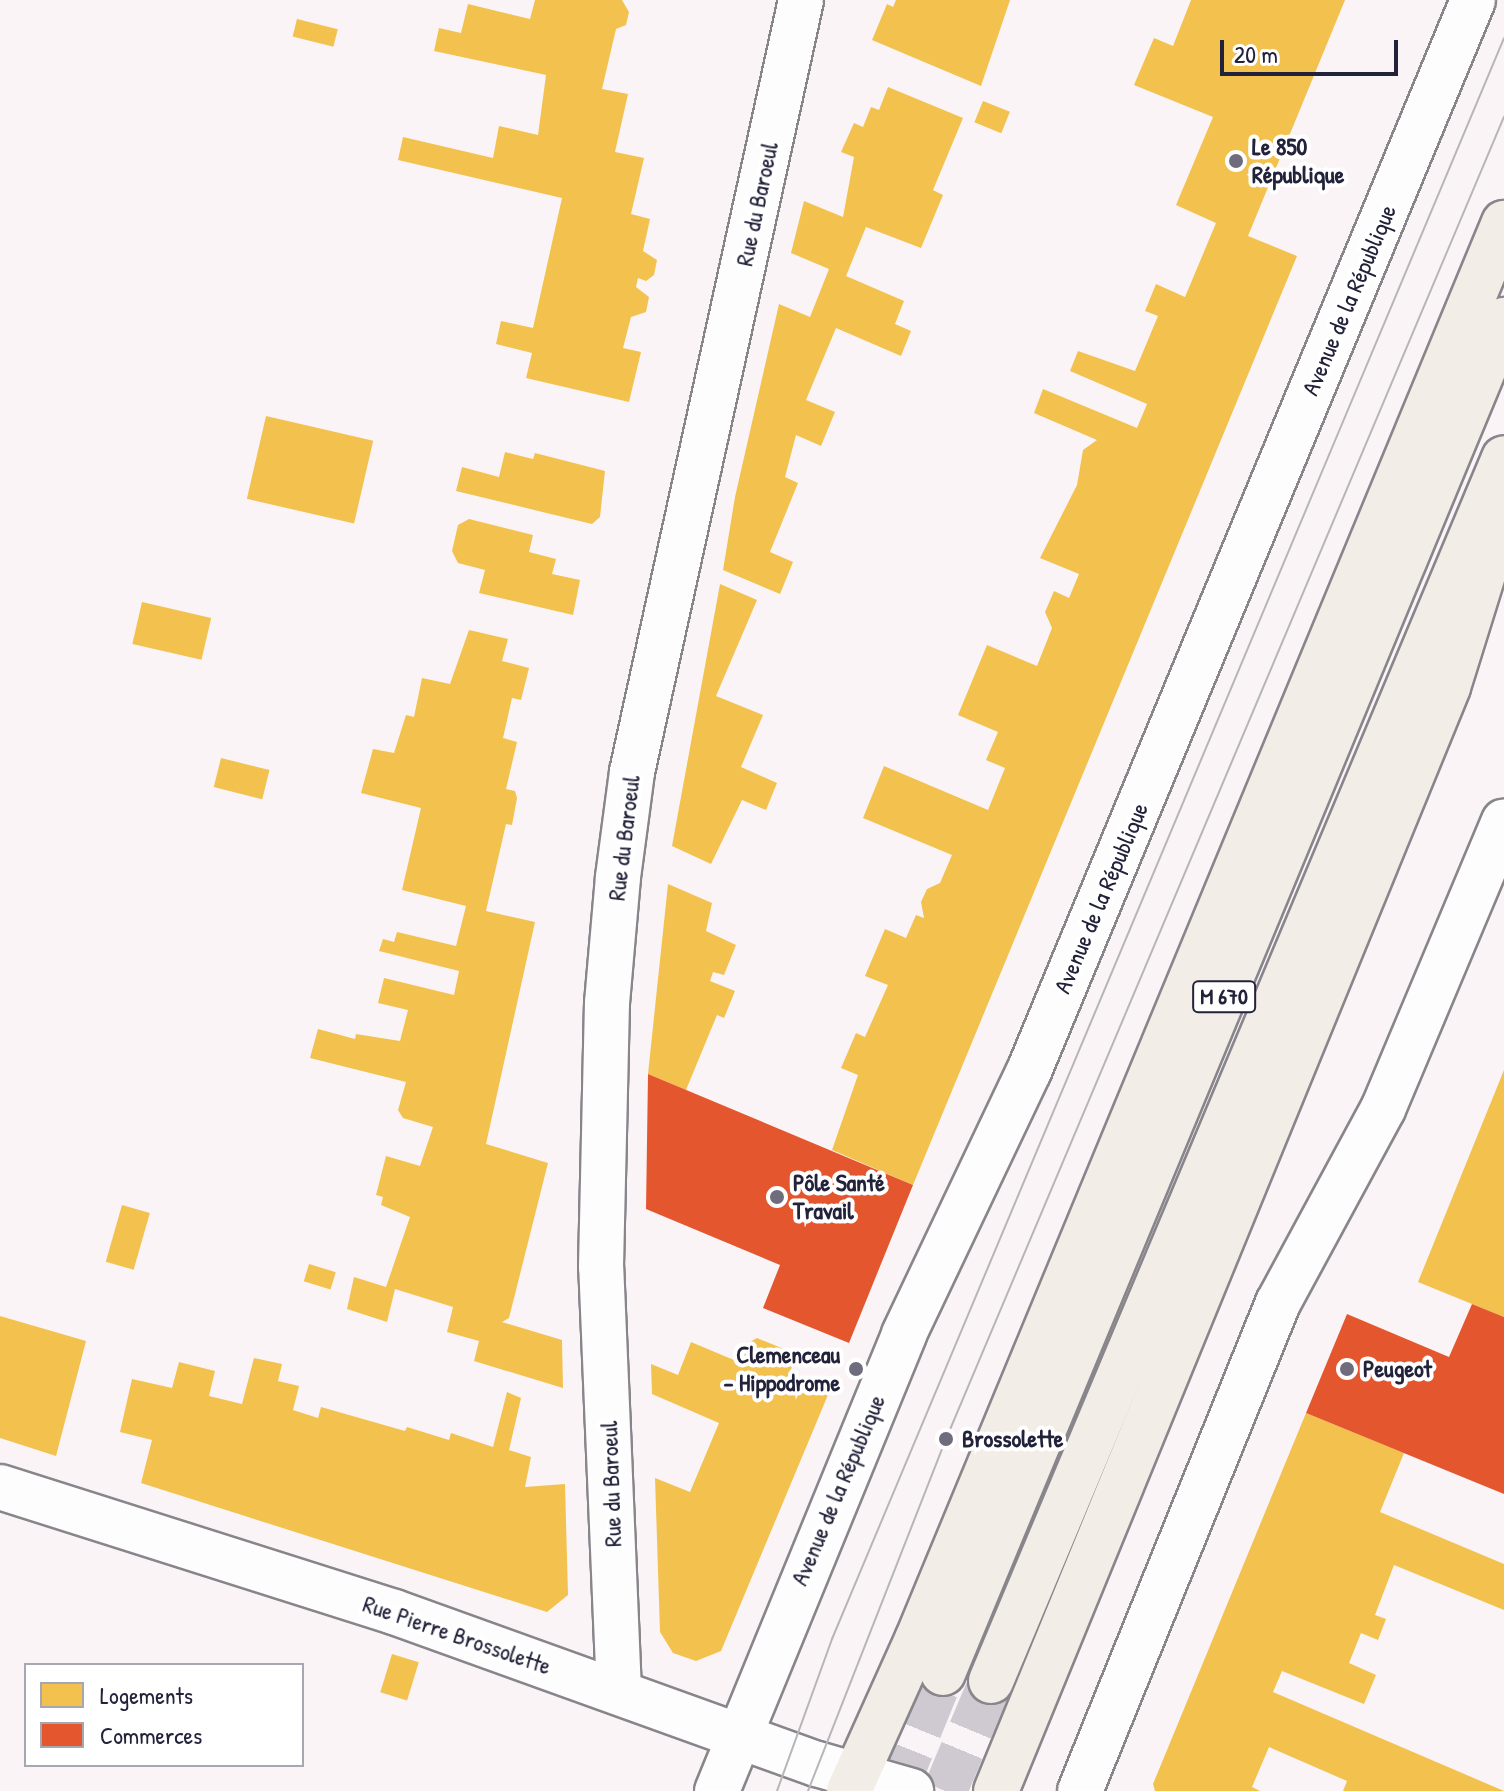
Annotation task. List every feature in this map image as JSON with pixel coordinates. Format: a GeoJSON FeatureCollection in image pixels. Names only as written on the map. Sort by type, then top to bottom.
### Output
{"type":"FeatureCollection","features":[{"type":"Feature","properties":{"kind":"main road"},"geometry":{"type":"LineString","coordinates":[[852,1784],[917,1640],[1504,223]]}},
{"type":"Feature","properties":{"kind":"main road","name":"M 670"},"geometry":{"type":"LineString","coordinates":[[943,1673],[1504,320]]}},
{"type":"Feature","properties":{"kind":"main road","name":"M 670"},"geometry":{"type":"LineString","coordinates":[[991,1681],[1504,458]]}},
{"type":"Feature","properties":{"kind":"main road"},"geometry":{"type":"LineString","coordinates":[[996,1791],[1448,687],[1504,507]]}},
{"type":"Feature","properties":{"kind":"street","name":"Rue du Baroeul"},"geometry":{"type":"LineString","coordinates":[[619,1692],[601,1267],[607,1003],[618,877],[632,772],[801,0]]}},
{"type":"Feature","properties":{"kind":"street","name":"Avenue de la République"},"geometry":{"type":"LineString","coordinates":[[717,1791],[904,1334],[1029,1071],[1473,0]]}},
{"type":"Feature","properties":{"kind":"street"},"geometry":{"type":"LineString","coordinates":[[1080,1791],[1278,1303],[1383,1109],[1504,821]]}},
{"type":"Feature","properties":{"kind":"street","name":"Rue Pierre Brossolette"},"geometry":{"type":"LineString","coordinates":[[0,1487],[394,1612],[740,1736],[852,1784],[911,1791]]}},
{"type":"Feature","properties":{"kind":"building: Logements"},"geometry":{"type":"Polygon","coordinates":[[[535,0],[622,0],[629,12],[626,25],[616,29],[602,89],[628,94],[615,152],[644,158],[631,214],[650,219],[643,251],[657,260],[654,275],[646,281],[638,278],[636,287],[649,297],[646,312],[631,317],[623,348],[641,352],[629,402],[526,378],[532,353],[496,344],[501,321],[533,328],[562,198],[398,160],[403,137],[493,158],[499,126],[538,135],[546,75],[434,51],[439,28],[461,33],[468,4],[530,19],[535,0]]]}},
{"type":"Feature","properties":{"kind":"building: Logements"},"geometry":{"type":"Polygon","coordinates":[[[896,0],[1010,0],[981,86],[872,40],[887,4],[893,7],[896,0]]]}},
{"type":"Feature","properties":{"kind":"building: Logements"},"geometry":{"type":"Polygon","coordinates":[[[1191,0],[1345,0],[1248,236],[1297,256],[913,1185],[832,1150],[858,1075],[841,1068],[856,1033],[865,1037],[888,985],[865,976],[885,929],[906,938],[916,915],[924,918],[921,902],[927,889],[940,883],[952,855],[863,818],[884,766],[988,810],[1005,768],[986,760],[998,732],[958,715],[987,645],[1037,666],[1052,628],[1045,612],[1054,591],[1069,598],[1079,574],[1040,558],[1077,485],[1083,450],[1097,440],[1034,413],[1043,389],[1137,428],[1147,404],[1070,371],[1078,351],[1135,371],[1158,316],[1145,311],[1156,284],[1185,297],[1216,223],[1176,205],[1213,117],[1134,85],[1154,38],[1173,46],[1191,0]]]}},
{"type":"Feature","properties":{"kind":"building: Logements"},"geometry":{"type":"Polygon","coordinates":[[[297,19],[338,29],[333,47],[293,36],[297,19]]]}},
{"type":"Feature","properties":{"kind":"building: Logements"},"geometry":{"type":"Polygon","coordinates":[[[888,87],[963,118],[933,190],[943,195],[921,248],[866,227],[846,276],[904,301],[895,324],[911,331],[901,356],[836,328],[806,400],[835,412],[821,446],[796,435],[785,477],[798,483],[770,552],[793,562],[780,594],[723,570],[735,497],[779,304],[810,317],[829,269],[791,253],[804,201],[843,217],[854,157],[841,152],[854,123],[863,127],[871,107],[879,110],[888,87]]]}},
{"type":"Feature","properties":{"kind":"building: Logements"},"geometry":{"type":"Polygon","coordinates":[[[983,101],[1010,112],[1001,133],[974,122],[983,101]]]}},
{"type":"Feature","properties":{"kind":"building: Logements"},"geometry":{"type":"Polygon","coordinates":[[[266,416],[373,441],[354,524],[247,499],[266,416]]]}},
{"type":"Feature","properties":{"kind":"building: Logements"},"geometry":{"type":"Polygon","coordinates":[[[505,452],[533,459],[535,453],[605,471],[600,517],[592,524],[456,491],[462,467],[499,477],[505,452]]]}},
{"type":"Feature","properties":{"kind":"building: Logements"},"geometry":{"type":"Polygon","coordinates":[[[469,519],[533,535],[529,552],[556,559],[552,574],[580,580],[573,615],[479,593],[485,570],[458,563],[452,551],[458,525],[469,519]]]}},
{"type":"Feature","properties":{"kind":"building: Logements"},"geometry":{"type":"Polygon","coordinates":[[[720,584],[757,600],[716,696],[763,715],[741,767],[777,783],[766,810],[742,800],[711,864],[672,846],[720,584]]]}},
{"type":"Feature","properties":{"kind":"building: Logements"},"geometry":{"type":"Polygon","coordinates":[[[142,602],[211,618],[202,660],[132,644],[142,602]]]}},
{"type":"Feature","properties":{"kind":"building: Logements"},"geometry":{"type":"Polygon","coordinates":[[[469,630],[508,639],[502,661],[529,668],[521,700],[512,698],[503,738],[517,742],[506,789],[515,791],[517,798],[512,825],[506,824],[486,911],[535,922],[486,1144],[548,1163],[509,1318],[502,1322],[562,1340],[563,1388],[474,1361],[479,1341],[447,1332],[453,1307],[395,1289],[387,1322],[347,1309],[354,1277],[386,1287],[410,1217],[381,1205],[383,1197],[376,1195],[386,1156],[420,1166],[433,1127],[403,1118],[398,1110],[406,1082],[310,1058],[318,1029],[355,1039],[356,1034],[400,1041],[408,1010],[378,1003],[384,978],[454,995],[459,971],[379,951],[383,939],[394,942],[397,932],[456,946],[466,906],[402,890],[421,808],[361,793],[373,749],[394,753],[406,715],[414,717],[422,678],[450,684],[469,630]]]}},
{"type":"Feature","properties":{"kind":"building: Logements"},"geometry":{"type":"Polygon","coordinates":[[[221,758],[270,770],[262,799],[214,787],[221,758]]]}},
{"type":"Feature","properties":{"kind":"building: Logements"},"geometry":{"type":"Polygon","coordinates":[[[668,884],[712,903],[706,931],[736,945],[724,975],[713,972],[710,981],[735,991],[724,1018],[717,1015],[686,1090],[648,1074],[668,884]]]}},
{"type":"Feature","properties":{"kind":"building: Logements"},"geometry":{"type":"Polygon","coordinates":[[[1504,1070],[1504,1317],[1418,1282],[1504,1070]]]}},
{"type":"Feature","properties":{"kind":"building: Logements"},"geometry":{"type":"Polygon","coordinates":[[[122,1205],[150,1213],[134,1270],[106,1262],[122,1205]]]}},
{"type":"Feature","properties":{"kind":"building: Logements"},"geometry":{"type":"Polygon","coordinates":[[[309,1264],[336,1272],[331,1289],[304,1281],[309,1264]]]}},
{"type":"Feature","properties":{"kind":"building: Logements"},"geometry":{"type":"Polygon","coordinates":[[[0,1316],[86,1341],[56,1456],[0,1438],[0,1316]]]}},
{"type":"Feature","properties":{"kind":"building: Logements"},"geometry":{"type":"Polygon","coordinates":[[[757,1338],[791,1352],[794,1362],[789,1374],[830,1390],[721,1651],[696,1661],[673,1653],[660,1632],[655,1478],[690,1492],[719,1423],[652,1394],[651,1364],[678,1375],[691,1342],[741,1363],[750,1342],[757,1338]]]}},
{"type":"Feature","properties":{"kind":"building: Logements"},"geometry":{"type":"Polygon","coordinates":[[[254,1358],[282,1364],[278,1381],[299,1386],[293,1410],[318,1418],[321,1407],[405,1431],[407,1427],[449,1440],[451,1433],[493,1447],[507,1392],[521,1398],[509,1450],[531,1457],[525,1487],[565,1484],[568,1595],[547,1612],[141,1483],[152,1440],[120,1432],[132,1379],[172,1388],[179,1362],[215,1371],[209,1396],[242,1404],[254,1358]]]}},
{"type":"Feature","properties":{"kind":"building: Logements"},"geometry":{"type":"Polygon","coordinates":[[[1306,1413],[1404,1453],[1380,1512],[1504,1564],[1504,1610],[1394,1565],[1375,1615],[1386,1619],[1378,1640],[1361,1633],[1349,1663],[1376,1675],[1364,1704],[1282,1671],[1273,1692],[1504,1791],[1343,1791],[1347,1781],[1269,1747],[1252,1787],[1260,1791],[1155,1791],[1153,1784],[1306,1413]]]}},
{"type":"Feature","properties":{"kind":"building: Logements"},"geometry":{"type":"Polygon","coordinates":[[[392,1654],[419,1662],[407,1700],[380,1692],[392,1654]]]}},
{"type":"Feature","properties":{"kind":"building: Commerces","name":"Pôle Santé Travail"},"geometry":{"type":"Polygon","coordinates":[[[648,1074],[913,1185],[849,1343],[763,1308],[780,1265],[646,1209],[648,1074]]]}},
{"type":"Feature","properties":{"kind":"building: Commerces"},"geometry":{"type":"Polygon","coordinates":[[[1472,1304],[1504,1317],[1504,1494],[1306,1413],[1347,1314],[1449,1357],[1472,1304]]]}},
{"type":"Feature","properties":{"kind":"tunnel"},"geometry":{"type":"LineString","coordinates":[[895,1791],[943,1673]]}},
{"type":"Feature","properties":{"kind":"tunnel"},"geometry":{"type":"LineString","coordinates":[[945,1791],[991,1681]]}},
{"type":"Feature","properties":{"kind":"tram line"},"geometry":{"type":"LineString","coordinates":[[777,1791],[832,1639],[1504,38]]}},
{"type":"Feature","properties":{"kind":"tram line"},"geometry":{"type":"LineString","coordinates":[[808,1791],[946,1439],[1504,117]]}},
{"type":"Feature","properties":{"kind":"place","name":"Le 850 République"},"geometry":{"type":"Point","coordinates":[1236,161]}},
{"type":"Feature","properties":{"kind":"place","name":"Pôle Santé Travail"},"geometry":{"type":"Point","coordinates":[777,1197]}},
{"type":"Feature","properties":{"kind":"place","name":"Clemenceau – Hippodrome"},"geometry":{"type":"Point","coordinates":[856,1369]}},
{"type":"Feature","properties":{"kind":"place","name":"Peugeot"},"geometry":{"type":"Point","coordinates":[1347,1369]}},
{"type":"Feature","properties":{"kind":"place","name":"Brossolette"},"geometry":{"type":"Point","coordinates":[946,1439]}}]}
